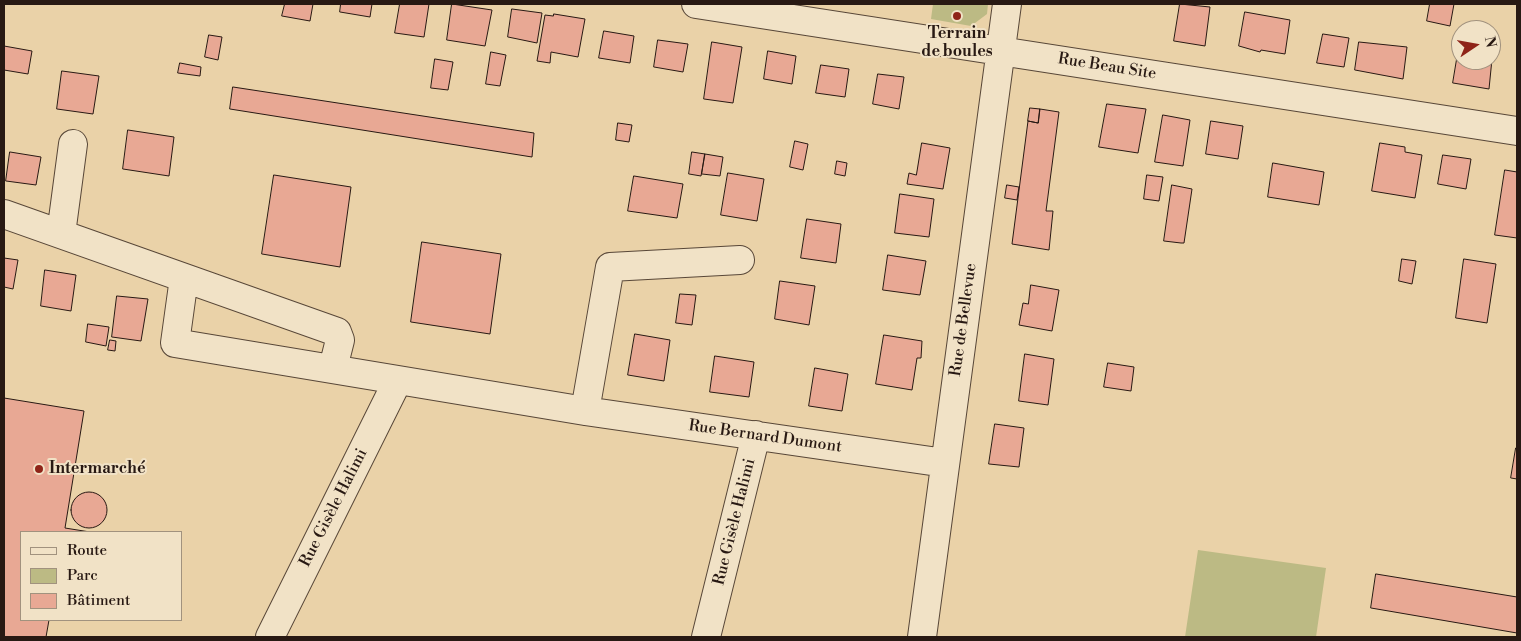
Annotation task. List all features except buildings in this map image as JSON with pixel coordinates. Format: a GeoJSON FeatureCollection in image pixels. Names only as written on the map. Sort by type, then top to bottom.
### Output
{"type":"FeatureCollection","features":[{"type":"Feature","properties":{"kind":"street","name":"Rue Beau Site"},"geometry":{"type":"LineString","coordinates":[[696,4],[1517,131]]}},
{"type":"Feature","properties":{"kind":"street","name":"Rue de Bellevue"},"geometry":{"type":"LineString","coordinates":[[922,637],[1007,4]]}},
{"type":"Feature","properties":{"kind":"street"},"geometry":{"type":"LineString","coordinates":[[61,234],[73,144]]}},
{"type":"Feature","properties":{"kind":"street"},"geometry":{"type":"LineString","coordinates":[[4,214],[337,332],[340,340],[333,368]]}},
{"type":"Feature","properties":{"kind":"street"},"geometry":{"type":"LineString","coordinates":[[585,411],[610,267],[740,260]]}},
{"type":"Feature","properties":{"kind":"street","name":"Rue Bernard Dumont"},"geometry":{"type":"LineString","coordinates":[[184,278],[175,343],[585,411],[946,463]]}},
{"type":"Feature","properties":{"kind":"street","name":"Rue Gisèle Halimi"},"geometry":{"type":"LineString","coordinates":[[270,637],[398,380]]}},
{"type":"Feature","properties":{"kind":"street","name":"Rue Gisèle Halimi"},"geometry":{"type":"LineString","coordinates":[[706,637],[756,435]]}},
{"type":"Feature","properties":{"kind":"green space","name":"Terrain de boules"},"geometry":{"type":"Polygon","coordinates":[[[933,4],[988,4],[987,14],[971,26],[931,19],[933,4]]]}},
{"type":"Feature","properties":{"kind":"green space"},"geometry":{"type":"Polygon","coordinates":[[[1198,550],[1326,568],[1316,637],[1185,637],[1198,550]]]}},
{"type":"Feature","properties":{"kind":"place","name":"Terrain de boules"},"geometry":{"type":"Point","coordinates":[957,16]}},
{"type":"Feature","properties":{"kind":"place","name":"Intermarché"},"geometry":{"type":"Point","coordinates":[39,469]}}]}
